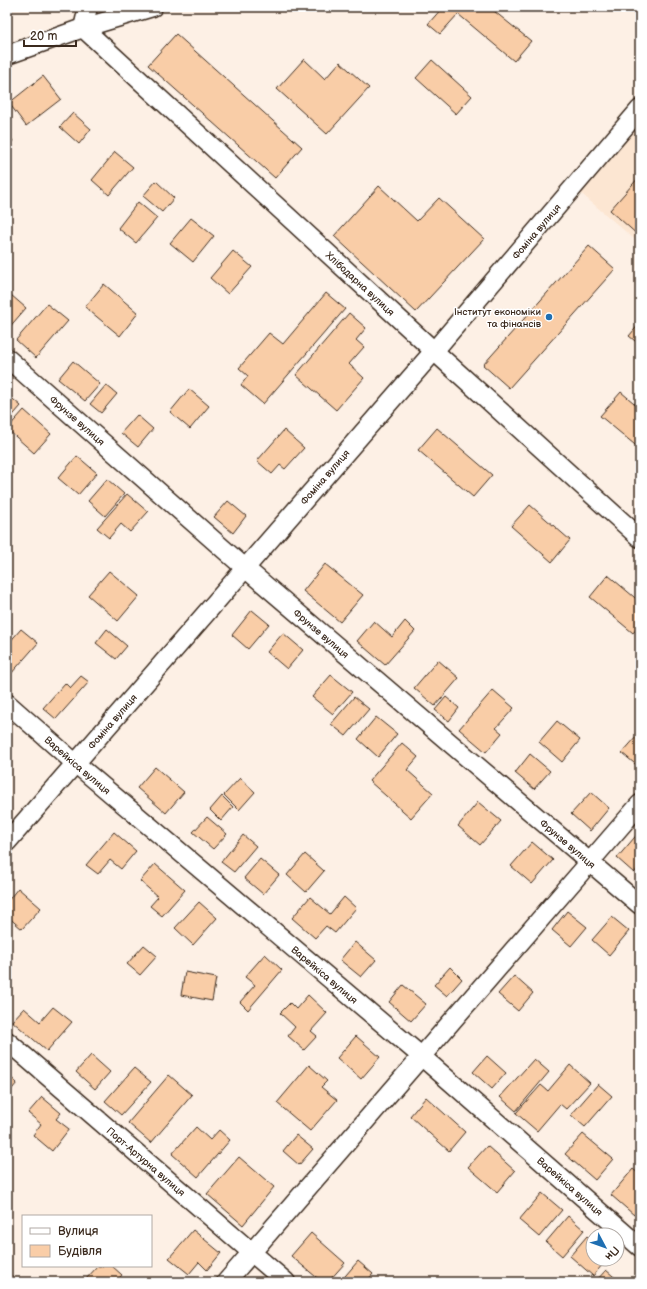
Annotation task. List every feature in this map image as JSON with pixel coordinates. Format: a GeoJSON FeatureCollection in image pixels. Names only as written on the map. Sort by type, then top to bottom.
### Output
{"type":"FeatureCollection","features":[{"type":"Feature","properties":{"kind":"street"},"geometry":{"type":"LineString","coordinates":[[83,28],[88,7]]}},
{"type":"Feature","properties":{"kind":"street"},"geometry":{"type":"LineString","coordinates":[[7,55],[83,28],[153,7]]}},
{"type":"Feature","properties":{"kind":"street","name":"Хлібодарна вулиця"},"geometry":{"type":"LineString","coordinates":[[83,28],[640,538]]}},
{"type":"Feature","properties":{"kind":"street","name":"Фоміна вулиця"},"geometry":{"type":"LineString","coordinates":[[7,842],[434,351],[640,109]]}},
{"type":"Feature","properties":{"kind":"street","name":"Фрунзе вулиця"},"geometry":{"type":"LineString","coordinates":[[7,358],[245,568],[640,905]]}},
{"type":"Feature","properties":{"kind":"street","name":"Варейкіса вулиця"},"geometry":{"type":"LineString","coordinates":[[7,703],[75,763],[422,1056],[640,1247]]}},
{"type":"Feature","properties":{"kind":"street"},"geometry":{"type":"LineString","coordinates":[[226,1282],[640,804]]}},
{"type":"Feature","properties":{"kind":"street","name":"Порт-Артурна вулиця"},"geometry":{"type":"LineString","coordinates":[[7,1041],[286,1282]]}},
{"type":"Feature","properties":{"kind":"shaded area"},"geometry":{"type":"Polygon","coordinates":[[[640,116],[640,244],[577,190],[640,116]]]}},
{"type":"Feature","properties":{"kind":"building"},"geometry":{"type":"Polygon","coordinates":[[[443,7],[489,7],[531,41],[514,61],[458,14],[440,34],[428,24],[443,7]]]}},
{"type":"Feature","properties":{"kind":"building"},"geometry":{"type":"Polygon","coordinates":[[[176,34],[302,147],[275,178],[148,65],[176,34]]]}},
{"type":"Feature","properties":{"kind":"building"},"geometry":{"type":"Polygon","coordinates":[[[304,59],[325,79],[340,62],[369,88],[327,134],[277,89],[304,59]]]}},
{"type":"Feature","properties":{"kind":"building"},"geometry":{"type":"Polygon","coordinates":[[[432,60],[472,96],[456,114],[416,78],[432,60]]]}},
{"type":"Feature","properties":{"kind":"building"},"geometry":{"type":"Polygon","coordinates":[[[43,76],[61,99],[26,126],[9,103],[43,76]]]}},
{"type":"Feature","properties":{"kind":"building"},"geometry":{"type":"Polygon","coordinates":[[[73,113],[91,129],[79,144],[60,127],[73,113]]]}},
{"type":"Feature","properties":{"kind":"building"},"geometry":{"type":"Polygon","coordinates":[[[7,133],[13,141],[7,146],[7,133]]]}},
{"type":"Feature","properties":{"kind":"building"},"geometry":{"type":"Polygon","coordinates":[[[115,152],[133,167],[109,195],[92,180],[115,152]]]}},
{"type":"Feature","properties":{"kind":"building"},"geometry":{"type":"Polygon","coordinates":[[[640,176],[640,237],[610,210],[640,176]]]}},
{"type":"Feature","properties":{"kind":"building"},"geometry":{"type":"Polygon","coordinates":[[[156,181],[174,198],[162,212],[143,196],[156,181]]]}},
{"type":"Feature","properties":{"kind":"building"},"geometry":{"type":"Polygon","coordinates":[[[379,186],[417,221],[439,198],[484,239],[416,312],[334,236],[379,186]]]}},
{"type":"Feature","properties":{"kind":"building"},"geometry":{"type":"Polygon","coordinates":[[[138,202],[157,218],[136,243],[118,228],[138,202]]]}},
{"type":"Feature","properties":{"kind":"building"},"geometry":{"type":"Polygon","coordinates":[[[191,218],[214,236],[193,262],[170,243],[191,218]]]}},
{"type":"Feature","properties":{"kind":"building","name":"Інститут економіки та фінансів"},"geometry":{"type":"Polygon","coordinates":[[[589,246],[615,269],[509,388],[483,365],[589,246]]]}},
{"type":"Feature","properties":{"kind":"building"},"geometry":{"type":"Polygon","coordinates":[[[233,251],[252,267],[228,294],[210,278],[233,251]]]}},
{"type":"Feature","properties":{"kind":"building"},"geometry":{"type":"Polygon","coordinates":[[[104,284],[138,313],[120,336],[85,307],[104,284]]]}},
{"type":"Feature","properties":{"kind":"building"},"geometry":{"type":"Polygon","coordinates":[[[326,293],[345,309],[263,404],[241,385],[248,376],[239,368],[269,333],[283,344],[326,293]]]}},
{"type":"Feature","properties":{"kind":"building"},"geometry":{"type":"Polygon","coordinates":[[[11,295],[26,308],[7,330],[7,299],[11,295]]]}},
{"type":"Feature","properties":{"kind":"building"},"geometry":{"type":"Polygon","coordinates":[[[47,304],[68,321],[36,358],[16,340],[47,304]]]}},
{"type":"Feature","properties":{"kind":"building"},"geometry":{"type":"Polygon","coordinates":[[[349,313],[366,328],[356,340],[364,347],[349,364],[364,378],[336,410],[296,375],[349,313]]]}},
{"type":"Feature","properties":{"kind":"building"},"geometry":{"type":"Polygon","coordinates":[[[640,323],[640,345],[629,336],[640,323]]]}},
{"type":"Feature","properties":{"kind":"building"},"geometry":{"type":"Polygon","coordinates":[[[73,361],[100,384],[85,401],[58,379],[73,361]]]}},
{"type":"Feature","properties":{"kind":"building"},"geometry":{"type":"Polygon","coordinates":[[[106,385],[117,394],[101,413],[90,404],[106,385]]]}},
{"type":"Feature","properties":{"kind":"building"},"geometry":{"type":"Polygon","coordinates":[[[189,389],[209,406],[190,429],[170,412],[189,389]]]}},
{"type":"Feature","properties":{"kind":"building"},"geometry":{"type":"Polygon","coordinates":[[[621,392],[640,408],[640,449],[600,416],[621,392]]]}},
{"type":"Feature","properties":{"kind":"building"},"geometry":{"type":"Polygon","coordinates":[[[7,394],[21,406],[7,422],[7,394]]]}},
{"type":"Feature","properties":{"kind":"building"},"geometry":{"type":"Polygon","coordinates":[[[24,410],[51,434],[34,453],[7,429],[24,410]]]}},
{"type":"Feature","properties":{"kind":"building"},"geometry":{"type":"Polygon","coordinates":[[[137,415],[153,429],[138,447],[121,433],[137,415]]]}},
{"type":"Feature","properties":{"kind":"building"},"geometry":{"type":"Polygon","coordinates":[[[437,428],[492,475],[473,497],[418,450],[437,428]]]}},
{"type":"Feature","properties":{"kind":"building"},"geometry":{"type":"Polygon","coordinates":[[[284,430],[304,448],[285,469],[280,465],[272,474],[257,461],[284,430]]]}},
{"type":"Feature","properties":{"kind":"building"},"geometry":{"type":"Polygon","coordinates":[[[77,456],[97,473],[78,495],[58,478],[77,456]]]}},
{"type":"Feature","properties":{"kind":"building"},"geometry":{"type":"Polygon","coordinates":[[[107,479],[124,494],[105,516],[88,501],[107,479]]]}},
{"type":"Feature","properties":{"kind":"building"},"geometry":{"type":"Polygon","coordinates":[[[127,494],[148,512],[130,532],[121,524],[109,538],[97,528],[127,494]]]}},
{"type":"Feature","properties":{"kind":"building"},"geometry":{"type":"Polygon","coordinates":[[[228,501],[246,516],[233,533],[214,517],[228,501]]]}},
{"type":"Feature","properties":{"kind":"building"},"geometry":{"type":"Polygon","coordinates":[[[530,505],[570,540],[552,562],[511,526],[530,505]]]}},
{"type":"Feature","properties":{"kind":"building"},"geometry":{"type":"Polygon","coordinates":[[[325,564],[363,595],[340,622],[303,591],[325,564]]]}},
{"type":"Feature","properties":{"kind":"building"},"geometry":{"type":"Polygon","coordinates":[[[109,571],[139,596],[118,621],[88,595],[109,571]]]}},
{"type":"Feature","properties":{"kind":"building"},"geometry":{"type":"Polygon","coordinates":[[[608,575],[640,602],[640,625],[633,633],[590,597],[608,575]]]}},
{"type":"Feature","properties":{"kind":"building"},"geometry":{"type":"Polygon","coordinates":[[[252,610],[269,624],[248,649],[232,635],[252,610]]]}},
{"type":"Feature","properties":{"kind":"building"},"geometry":{"type":"Polygon","coordinates":[[[374,621],[392,637],[405,621],[415,631],[385,665],[357,641],[374,621]]]}},
{"type":"Feature","properties":{"kind":"building"},"geometry":{"type":"Polygon","coordinates":[[[21,629],[38,643],[10,675],[7,672],[7,645],[21,629]]]}},
{"type":"Feature","properties":{"kind":"building"},"geometry":{"type":"Polygon","coordinates":[[[107,629],[127,646],[116,659],[96,643],[107,629]]]}},
{"type":"Feature","properties":{"kind":"building"},"geometry":{"type":"Polygon","coordinates":[[[283,633],[303,650],[287,669],[267,652],[283,633]]]}},
{"type":"Feature","properties":{"kind":"building"},"geometry":{"type":"Polygon","coordinates":[[[438,660],[459,678],[435,706],[414,688],[438,660]]]}},
{"type":"Feature","properties":{"kind":"building"},"geometry":{"type":"Polygon","coordinates":[[[331,675],[352,692],[333,714],[312,697],[331,675]]]}},
{"type":"Feature","properties":{"kind":"building"},"geometry":{"type":"Polygon","coordinates":[[[81,676],[89,682],[56,719],[43,708],[65,683],[70,688],[81,676]]]}},
{"type":"Feature","properties":{"kind":"building"},"geometry":{"type":"Polygon","coordinates":[[[493,690],[514,708],[496,728],[502,733],[486,752],[459,729],[493,690]]]}},
{"type":"Feature","properties":{"kind":"building"},"geometry":{"type":"Polygon","coordinates":[[[354,697],[369,709],[346,736],[331,724],[354,697]]]}},
{"type":"Feature","properties":{"kind":"building"},"geometry":{"type":"Polygon","coordinates":[[[446,697],[459,708],[449,721],[435,710],[446,697]]]}},
{"type":"Feature","properties":{"kind":"building"},"geometry":{"type":"Polygon","coordinates":[[[376,717],[397,734],[378,757],[358,739],[376,717]]]}},
{"type":"Feature","properties":{"kind":"building"},"geometry":{"type":"Polygon","coordinates":[[[557,721],[580,740],[562,762],[539,742],[557,721]]]}},
{"type":"Feature","properties":{"kind":"building"},"geometry":{"type":"Polygon","coordinates":[[[637,736],[640,739],[640,768],[622,753],[637,736]]]}},
{"type":"Feature","properties":{"kind":"building"},"geometry":{"type":"Polygon","coordinates":[[[402,743],[418,757],[407,770],[433,793],[411,818],[369,781],[402,743]]]}},
{"type":"Feature","properties":{"kind":"building"},"geometry":{"type":"Polygon","coordinates":[[[530,754],[550,771],[534,789],[515,773],[530,754]]]}},
{"type":"Feature","properties":{"kind":"building"},"geometry":{"type":"Polygon","coordinates":[[[155,767],[184,792],[166,813],[137,788],[155,767]]]}},
{"type":"Feature","properties":{"kind":"building"},"geometry":{"type":"Polygon","coordinates":[[[240,778],[255,792],[239,810],[224,795],[240,778]]]}},
{"type":"Feature","properties":{"kind":"building"},"geometry":{"type":"Polygon","coordinates":[[[591,792],[609,808],[590,831],[571,814],[591,792]]]}},
{"type":"Feature","properties":{"kind":"building"},"geometry":{"type":"Polygon","coordinates":[[[222,796],[233,807],[221,821],[210,810],[222,796]]]}},
{"type":"Feature","properties":{"kind":"building"},"geometry":{"type":"Polygon","coordinates":[[[478,802],[501,821],[480,845],[458,826],[478,802]]]}},
{"type":"Feature","properties":{"kind":"building"},"geometry":{"type":"Polygon","coordinates":[[[207,817],[227,834],[213,849],[193,832],[207,817]]]}},
{"type":"Feature","properties":{"kind":"building"},"geometry":{"type":"Polygon","coordinates":[[[640,831],[640,866],[634,873],[617,858],[640,831]]]}},
{"type":"Feature","properties":{"kind":"building"},"geometry":{"type":"Polygon","coordinates":[[[114,832],[136,851],[121,869],[110,860],[98,874],[86,865],[114,832]]]}},
{"type":"Feature","properties":{"kind":"building"},"geometry":{"type":"Polygon","coordinates":[[[243,835],[256,846],[234,872],[221,862],[243,835]]]}},
{"type":"Feature","properties":{"kind":"building"},"geometry":{"type":"Polygon","coordinates":[[[532,842],[553,860],[532,884],[511,866],[532,842]]]}},
{"type":"Feature","properties":{"kind":"building"},"geometry":{"type":"Polygon","coordinates":[[[305,854],[324,871],[306,892],[287,875],[305,854]]]}},
{"type":"Feature","properties":{"kind":"building"},"geometry":{"type":"Polygon","coordinates":[[[260,859],[279,875],[263,894],[244,878],[260,859]]]}},
{"type":"Feature","properties":{"kind":"building"},"geometry":{"type":"Polygon","coordinates":[[[155,864],[185,890],[162,916],[150,906],[158,897],[140,881],[155,864]]]}},
{"type":"Feature","properties":{"kind":"building"},"geometry":{"type":"Polygon","coordinates":[[[18,888],[41,908],[22,929],[7,916],[7,902],[18,888]]]}},
{"type":"Feature","properties":{"kind":"building"},"geometry":{"type":"Polygon","coordinates":[[[310,897],[330,914],[344,897],[356,908],[335,933],[326,926],[315,938],[292,918],[310,897]]]}},
{"type":"Feature","properties":{"kind":"building"},"geometry":{"type":"Polygon","coordinates":[[[199,902],[217,918],[193,945],[175,928],[199,902]]]}},
{"type":"Feature","properties":{"kind":"building"},"geometry":{"type":"Polygon","coordinates":[[[567,911],[587,927],[571,946],[552,930],[567,911]]]}},
{"type":"Feature","properties":{"kind":"building"},"geometry":{"type":"Polygon","coordinates":[[[612,917],[629,931],[609,955],[592,940],[612,917]]]}},
{"type":"Feature","properties":{"kind":"building"},"geometry":{"type":"Polygon","coordinates":[[[355,942],[376,960],[361,977],[340,960],[355,942]]]}},
{"type":"Feature","properties":{"kind":"building"},"geometry":{"type":"Polygon","coordinates":[[[144,945],[157,956],[140,975],[127,964],[144,945]]]}},
{"type":"Feature","properties":{"kind":"building"},"geometry":{"type":"Polygon","coordinates":[[[265,954],[282,970],[248,1010],[240,1002],[255,985],[245,977],[265,954]]]}},
{"type":"Feature","properties":{"kind":"building"},"geometry":{"type":"Polygon","coordinates":[[[450,967],[462,979],[447,996],[434,985],[450,967]]]}},
{"type":"Feature","properties":{"kind":"building"},"geometry":{"type":"Polygon","coordinates":[[[185,972],[216,978],[212,1001],[181,995],[185,972]]]}},
{"type":"Feature","properties":{"kind":"building"},"geometry":{"type":"Polygon","coordinates":[[[514,976],[533,993],[518,1011],[498,994],[514,976]]]}},
{"type":"Feature","properties":{"kind":"building"},"geometry":{"type":"Polygon","coordinates":[[[403,985],[426,1004],[411,1021],[389,1002],[403,985]]]}},
{"type":"Feature","properties":{"kind":"building"},"geometry":{"type":"Polygon","coordinates":[[[308,995],[327,1013],[311,1031],[317,1036],[304,1050],[288,1036],[295,1027],[280,1013],[290,1003],[296,1009],[308,995]]]}},
{"type":"Feature","properties":{"kind":"building"},"geometry":{"type":"Polygon","coordinates":[[[53,1007],[72,1022],[47,1051],[12,1021],[24,1008],[40,1022],[53,1007]]]}},
{"type":"Feature","properties":{"kind":"building"},"geometry":{"type":"Polygon","coordinates":[[[356,1036],[380,1057],[361,1079],[337,1058],[356,1036]]]}},
{"type":"Feature","properties":{"kind":"building"},"geometry":{"type":"Polygon","coordinates":[[[91,1055],[110,1072],[95,1089],[76,1072],[91,1055]]]}},
{"type":"Feature","properties":{"kind":"building"},"geometry":{"type":"Polygon","coordinates":[[[487,1056],[506,1073],[492,1089],[473,1072],[487,1056]]]}},
{"type":"Feature","properties":{"kind":"building"},"geometry":{"type":"Polygon","coordinates":[[[534,1059],[549,1072],[516,1111],[500,1097],[534,1059]]]}},
{"type":"Feature","properties":{"kind":"building"},"geometry":{"type":"Polygon","coordinates":[[[309,1065],[327,1081],[321,1087],[337,1100],[310,1131],[277,1103],[309,1065]]]}},
{"type":"Feature","properties":{"kind":"building"},"geometry":{"type":"Polygon","coordinates":[[[570,1065],[590,1083],[566,1109],[560,1104],[537,1131],[516,1113],[541,1085],[548,1091],[570,1065]]]}},
{"type":"Feature","properties":{"kind":"building"},"geometry":{"type":"Polygon","coordinates":[[[134,1068],[151,1082],[121,1115],[105,1101],[134,1068]]]}},
{"type":"Feature","properties":{"kind":"building"},"geometry":{"type":"Polygon","coordinates":[[[7,1074],[17,1083],[7,1095],[7,1074]]]}},
{"type":"Feature","properties":{"kind":"building"},"geometry":{"type":"Polygon","coordinates":[[[169,1075],[192,1095],[151,1143],[128,1123],[169,1075]]]}},
{"type":"Feature","properties":{"kind":"building"},"geometry":{"type":"Polygon","coordinates":[[[598,1084],[612,1096],[585,1127],[571,1115],[598,1084]]]}},
{"type":"Feature","properties":{"kind":"building"},"geometry":{"type":"Polygon","coordinates":[[[42,1097],[61,1113],[56,1119],[69,1129],[52,1151],[33,1135],[41,1124],[28,1113],[42,1097]]]}},
{"type":"Feature","properties":{"kind":"building"},"geometry":{"type":"Polygon","coordinates":[[[426,1097],[465,1132],[449,1151],[410,1116],[426,1097]]]}},
{"type":"Feature","properties":{"kind":"building"},"geometry":{"type":"Polygon","coordinates":[[[196,1127],[210,1140],[219,1130],[230,1140],[198,1177],[172,1154],[196,1127]]]}},
{"type":"Feature","properties":{"kind":"building"},"geometry":{"type":"Polygon","coordinates":[[[583,1134],[613,1159],[595,1180],[565,1154],[583,1134]]]}},
{"type":"Feature","properties":{"kind":"building"},"geometry":{"type":"Polygon","coordinates":[[[296,1135],[313,1149],[299,1165],[283,1151],[296,1135]]]}},
{"type":"Feature","properties":{"kind":"building"},"geometry":{"type":"Polygon","coordinates":[[[487,1146],[515,1171],[497,1192],[468,1167],[487,1146]]]}},
{"type":"Feature","properties":{"kind":"building"},"geometry":{"type":"Polygon","coordinates":[[[239,1157],[274,1187],[243,1225],[207,1194],[239,1157]]]}},
{"type":"Feature","properties":{"kind":"building"},"geometry":{"type":"Polygon","coordinates":[[[633,1169],[640,1175],[640,1208],[634,1215],[611,1195],[633,1169]]]}},
{"type":"Feature","properties":{"kind":"building"},"geometry":{"type":"Polygon","coordinates":[[[542,1193],[562,1210],[539,1237],[519,1220],[542,1193]]]}},
{"type":"Feature","properties":{"kind":"building"},"geometry":{"type":"Polygon","coordinates":[[[568,1216],[584,1230],[562,1256],[546,1242],[568,1216]]]}},
{"type":"Feature","properties":{"kind":"building"},"geometry":{"type":"Polygon","coordinates":[[[193,1230],[221,1253],[207,1270],[199,1262],[189,1274],[169,1258],[193,1230]]]}},
{"type":"Feature","properties":{"kind":"building"},"geometry":{"type":"Polygon","coordinates":[[[311,1233],[345,1263],[328,1282],[322,1282],[291,1256],[311,1233]]]}},
{"type":"Feature","properties":{"kind":"building"},"geometry":{"type":"Polygon","coordinates":[[[585,1238],[585,1267],[600,1267],[593,1276],[570,1256],[585,1238]]]}},
{"type":"Feature","properties":{"kind":"building"},"geometry":{"type":"Polygon","coordinates":[[[358,1261],[373,1274],[366,1282],[340,1282],[358,1261]]]}},
{"type":"Feature","properties":{"kind":"building"},"geometry":{"type":"Polygon","coordinates":[[[97,1267],[113,1267],[122,1275],[116,1282],[87,1282],[85,1280],[97,1267]]]}},
{"type":"Feature","properties":{"kind":"building"},"geometry":{"type":"Polygon","coordinates":[[[606,1270],[620,1282],[595,1282],[606,1270]]]}},
{"type":"Feature","properties":{"kind":"place","name":"Інститут економіки та фінансів"},"geometry":{"type":"Point","coordinates":[549,317]}}]}
